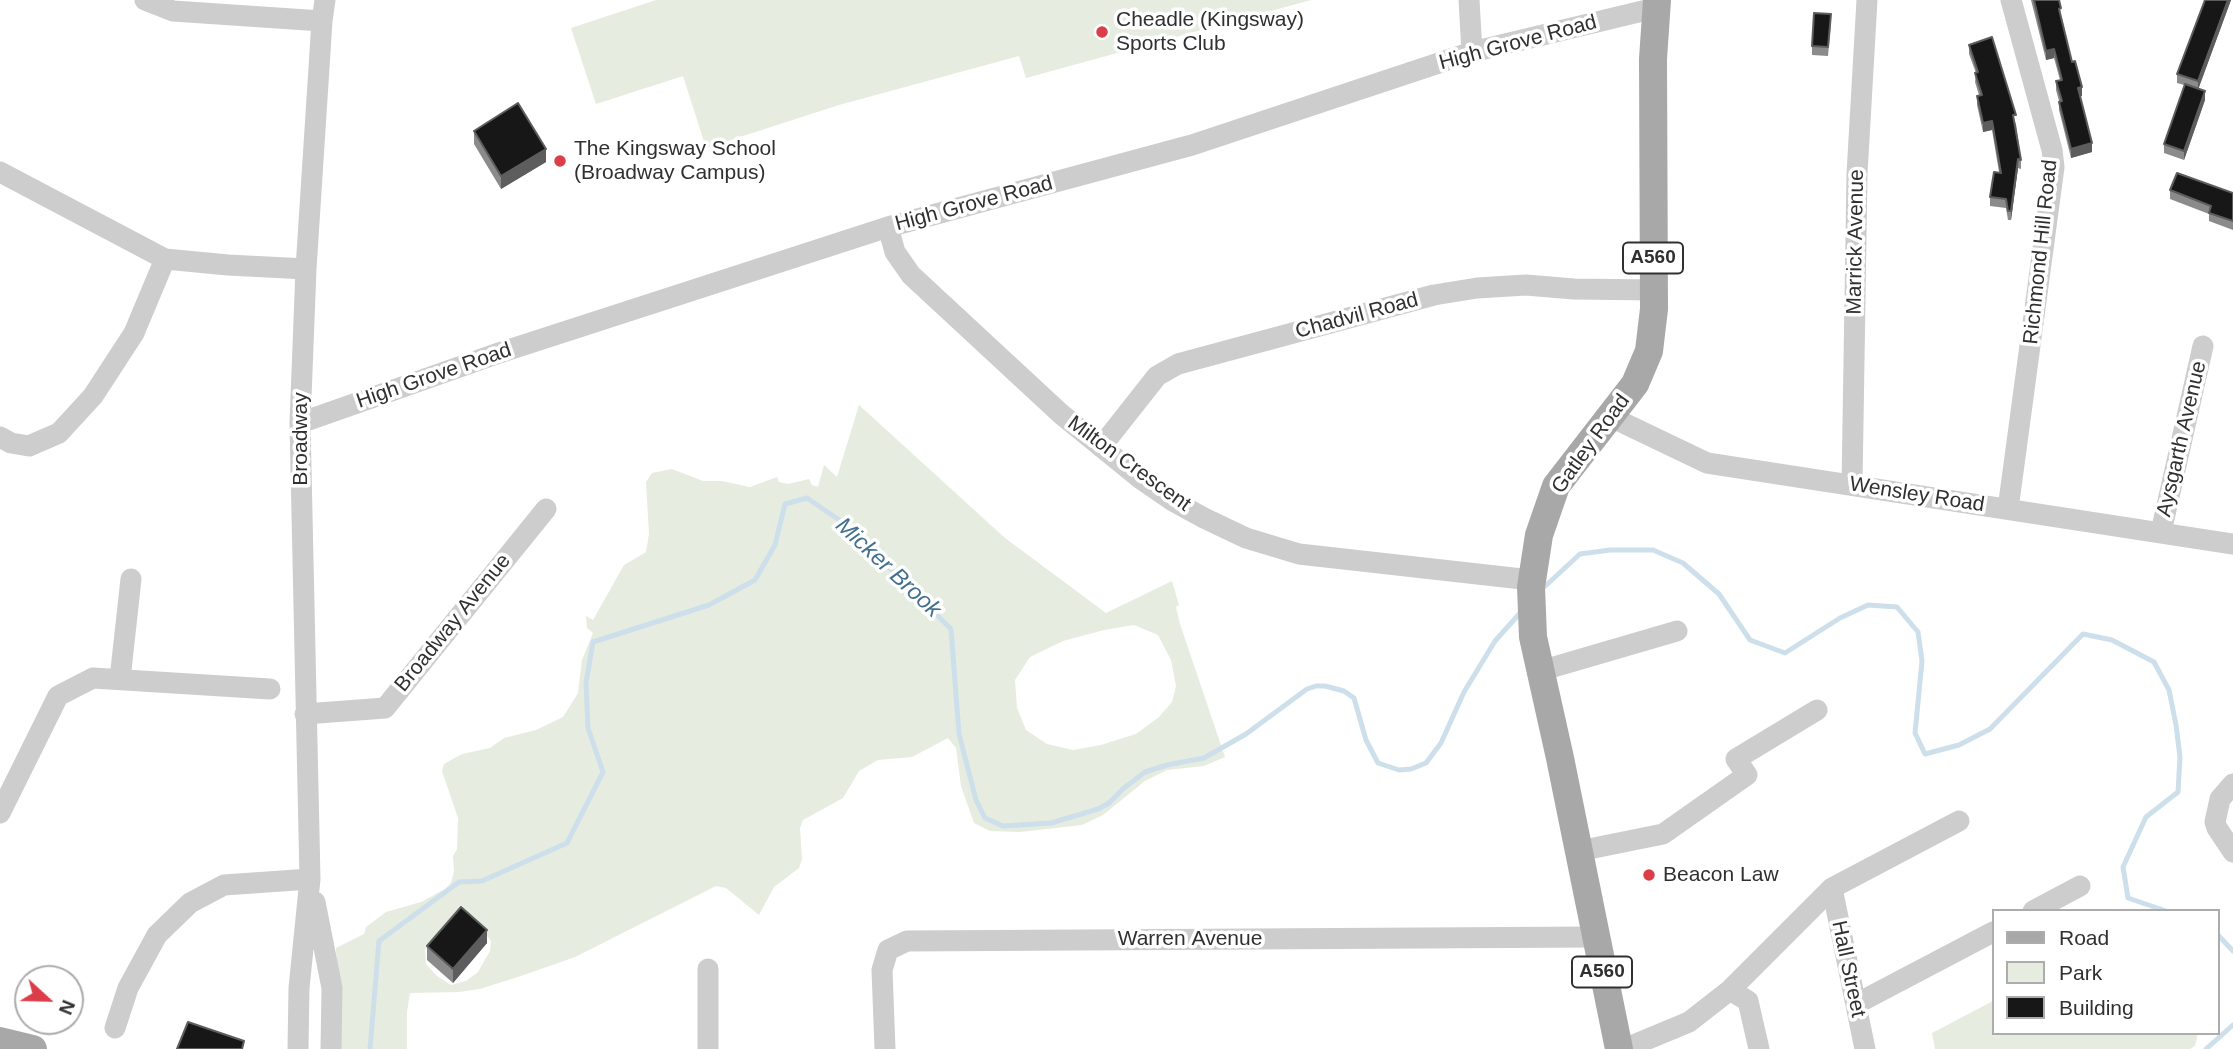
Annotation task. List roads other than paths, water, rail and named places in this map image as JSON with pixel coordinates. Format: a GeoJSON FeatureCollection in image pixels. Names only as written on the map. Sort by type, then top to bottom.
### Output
{"type":"FeatureCollection","features":[{"type":"Feature","properties":{"kind":"main road","name":"Gatley Road"},"geometry":{"type":"LineString","coordinates":[[1621,1049],[1594,937],[1579,851],[1533,636],[1531,584],[1539,535],[1556,486],[1635,384],[1645,363],[1652,338],[1656,4]]}},
{"type":"Feature","properties":{"kind":"main road"},"geometry":{"type":"LineString","coordinates":[[0,1041],[33,1049]]}},
{"type":"Feature","properties":{"kind":"street"},"geometry":{"type":"LineString","coordinates":[[145,0],[173,11],[324,10]]}},
{"type":"Feature","properties":{"kind":"street"},"geometry":{"type":"LineString","coordinates":[[1469,0],[1472,52]]}},
{"type":"Feature","properties":{"kind":"street","name":"Marrick Avenue"},"geometry":{"type":"LineString","coordinates":[[1852,485],[1857,174],[1867,0]]}},
{"type":"Feature","properties":{"kind":"street","name":"Richmond Hill Road"},"geometry":{"type":"LineString","coordinates":[[2008,509],[2054,167],[2052,150],[2011,0]]}},
{"type":"Feature","properties":{"kind":"street","name":"High Grove Road"},"geometry":{"type":"LineString","coordinates":[[300,423],[499,353],[888,227],[1192,145],[1472,52],[1656,4]]}},
{"type":"Feature","properties":{"kind":"street","name":"Broadway"},"geometry":{"type":"LineString","coordinates":[[298,1049],[299,988],[310,879],[300,423],[306,269],[324,10]]}},
{"type":"Feature","properties":{"kind":"street"},"geometry":{"type":"LineString","coordinates":[[0,172],[165,259],[306,269]]}},
{"type":"Feature","properties":{"kind":"street","name":"Milton Crescent"},"geometry":{"type":"LineString","coordinates":[[888,227],[895,252],[911,275],[1061,414],[1173,501],[1230,532],[1299,554],[1531,584]]}},
{"type":"Feature","properties":{"kind":"street"},"geometry":{"type":"LineString","coordinates":[[0,437],[11,443],[29,446],[59,433],[93,396],[134,333],[165,259]]}},
{"type":"Feature","properties":{"kind":"street","name":"Chadvil Road"},"geometry":{"type":"LineString","coordinates":[[1101,447],[1157,376],[1178,363],[1434,295],[1510,285],[1653,290]]}},
{"type":"Feature","properties":{"kind":"street","name":"Aysgarth Avenue"},"geometry":{"type":"LineString","coordinates":[[2161,532],[2203,346]]}},
{"type":"Feature","properties":{"kind":"street","name":"Wensley Road"},"geometry":{"type":"LineString","coordinates":[[1611,417],[1707,463],[2233,544]]}},
{"type":"Feature","properties":{"kind":"street","name":"Broadway Avenue"},"geometry":{"type":"LineString","coordinates":[[305,714],[384,708],[546,509]]}},
{"type":"Feature","properties":{"kind":"street"},"geometry":{"type":"LineString","coordinates":[[120,679],[131,579]]}},
{"type":"Feature","properties":{"kind":"street"},"geometry":{"type":"LineString","coordinates":[[1540,671],[1677,631]]}},
{"type":"Feature","properties":{"kind":"street"},"geometry":{"type":"LineString","coordinates":[[0,813],[58,696],[93,678],[270,689]]}},
{"type":"Feature","properties":{"kind":"street"},"geometry":{"type":"LineString","coordinates":[[1579,851],[1662,834],[1747,775],[1736,759],[1817,710]]}},
{"type":"Feature","properties":{"kind":"street"},"geometry":{"type":"LineString","coordinates":[[2233,785],[2220,799],[2216,822],[2233,852]]}},
{"type":"Feature","properties":{"kind":"street"},"geometry":{"type":"LineString","coordinates":[[1621,1049],[1689,1022],[1730,990],[1827,894],[1959,821]]}},
{"type":"Feature","properties":{"kind":"street"},"geometry":{"type":"LineString","coordinates":[[115,1028],[128,988],[158,935],[190,903],[224,885],[310,879]]}},
{"type":"Feature","properties":{"kind":"street","name":"Broadway"},"geometry":{"type":"LineString","coordinates":[[310,879],[332,988],[331,1049]]}},
{"type":"Feature","properties":{"kind":"street"},"geometry":{"type":"LineString","coordinates":[[2037,909],[2080,886]]}},
{"type":"Feature","properties":{"kind":"street","name":"Hall Street"},"geometry":{"type":"LineString","coordinates":[[1827,894],[1865,1049]]}},
{"type":"Feature","properties":{"kind":"street"},"geometry":{"type":"LineString","coordinates":[[1856,1004],[1992,933]]}},
{"type":"Feature","properties":{"kind":"street","name":"Warren Avenue"},"geometry":{"type":"LineString","coordinates":[[885,1049],[881,970],[888,950],[907,941],[1594,937]]}},
{"type":"Feature","properties":{"kind":"street"},"geometry":{"type":"LineString","coordinates":[[708,969],[708,1049]]}},
{"type":"Feature","properties":{"kind":"street"},"geometry":{"type":"LineString","coordinates":[[1730,990],[1748,1001],[1759,1049]]}},
{"type":"Feature","properties":{"kind":"waterway","name":"Micker Brook"},"geometry":{"type":"LineString","coordinates":[[370,1049],[379,941],[459,882],[482,881],[567,843],[603,772],[588,728],[586,683],[593,642],[709,605],[755,580],[775,545],[785,504],[807,498],[845,524],[951,629],[959,734],[976,800],[985,818],[1003,826],[1051,823],[1098,809],[1145,772],[1204,758],[1246,734],[1307,689],[1316,686],[1344,691],[1354,698],[1366,740],[1378,763],[1399,770],[1426,763],[1441,743],[1464,692],[1495,641],[1521,612]]}},
{"type":"Feature","properties":{"kind":"waterway","name":"Micker Brook"},"geometry":{"type":"LineString","coordinates":[[1542,589],[1580,554],[1610,550],[1653,550],[1683,563],[1719,594],[1750,640],[1785,653],[1840,618],[1868,605],[1897,607],[1918,632],[1922,661],[1915,733],[1925,754],[1959,745],[1990,729],[2083,634],[2112,640],[2154,662],[2169,690],[2176,725],[2180,757],[2178,792],[2146,817],[2123,867],[2128,898],[2160,909]]}},
{"type":"Feature","properties":{"kind":"waterway","name":"Micker Brook"},"geometry":{"type":"LineString","coordinates":[[2219,936],[2233,951]]}},
{"type":"Feature","properties":{"kind":"waterway","name":"Micker Brook"},"geometry":{"type":"LineString","coordinates":[[2206,1049],[2233,1025]]}},
{"type":"Feature","properties":{"kind":"place","name":"Cheadle (Kingsway) Sports Club"},"geometry":{"type":"Point","coordinates":[1102,32]}},
{"type":"Feature","properties":{"kind":"place","name":"The Kingsway School (Broadway Campus)"},"geometry":{"type":"Point","coordinates":[560,161]}},
{"type":"Feature","properties":{"kind":"place","name":"Beacon Law"},"geometry":{"type":"Point","coordinates":[1649,875]}}]}
